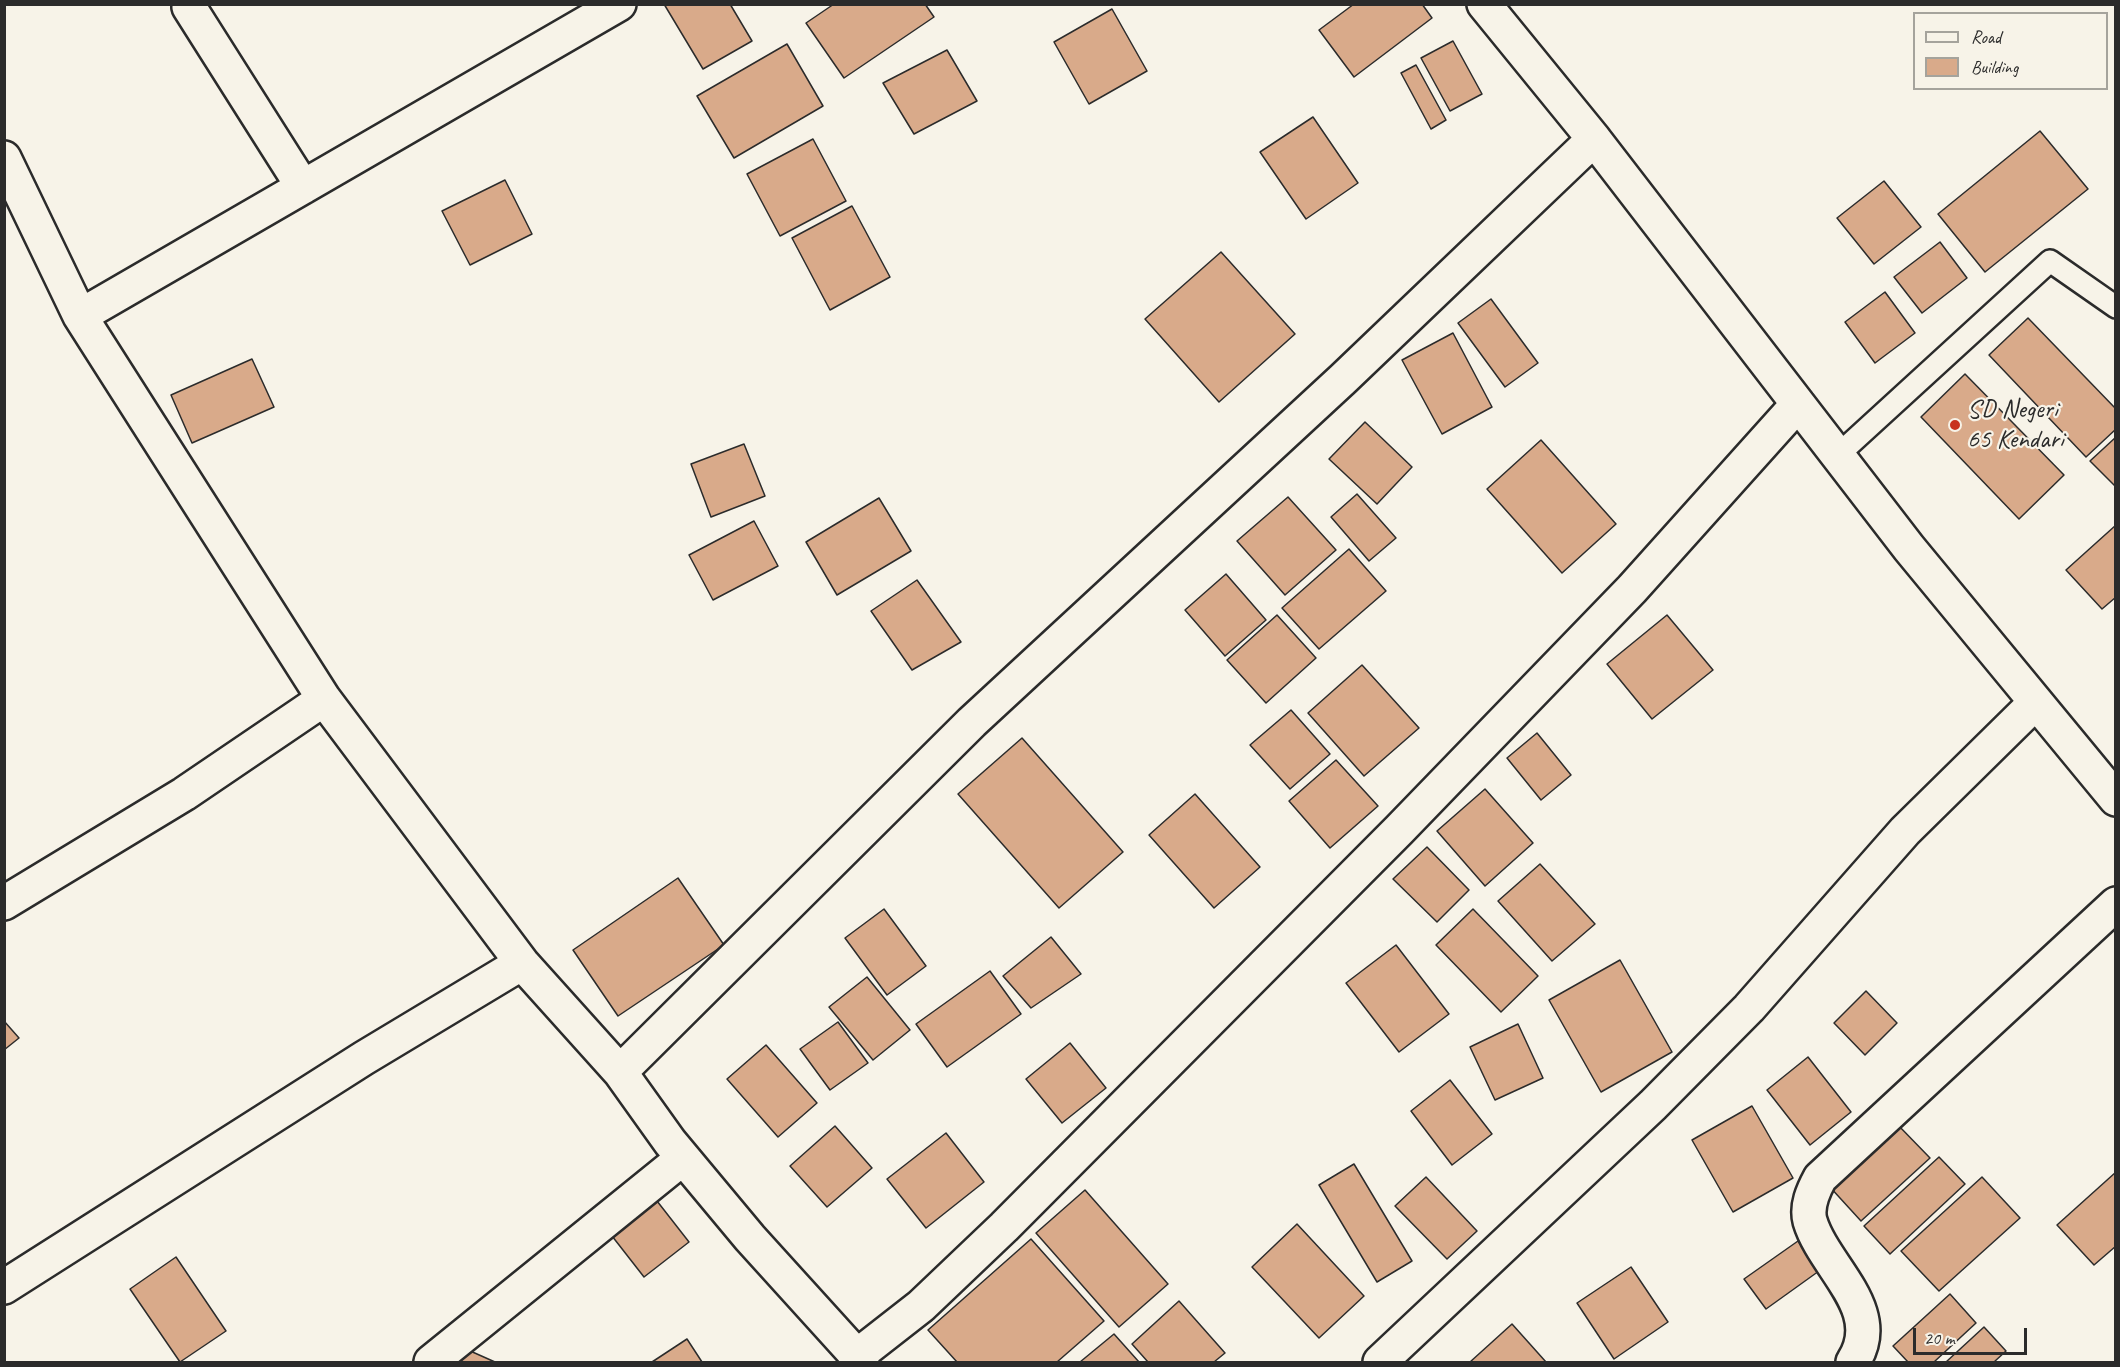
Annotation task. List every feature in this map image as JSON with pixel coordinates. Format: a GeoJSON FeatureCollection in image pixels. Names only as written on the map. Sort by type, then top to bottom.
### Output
{"type":"FeatureCollection","features":[{"type":"Feature","properties":{"kind":"street"},"geometry":{"type":"LineString","coordinates":[[80,316],[619,4]]}},
{"type":"Feature","properties":{"kind":"street"},"geometry":{"type":"LineString","coordinates":[[1484,4],[1594,139],[1797,404],[1839,454],[1909,548],[2115,799]]}},
{"type":"Feature","properties":{"kind":"street"},"geometry":{"type":"LineString","coordinates":[[189,7],[303,187]]}},
{"type":"Feature","properties":{"kind":"street"},"geometry":{"type":"LineString","coordinates":[[620,1071],[972,722],[1343,379],[1594,139]]}},
{"type":"Feature","properties":{"kind":"street"},"geometry":{"type":"LineString","coordinates":[[4,158],[80,316],[324,699],[522,963],[620,1071],[683,1158],[750,1238],[860,1359],[921,1306],[1004,1227],[1391,838],[1632,589],[1797,404]]}},
{"type":"Feature","properties":{"kind":"street"},"geometry":{"type":"LineString","coordinates":[[4,903],[184,794],[324,699]]}},
{"type":"Feature","properties":{"kind":"street"},"geometry":{"type":"LineString","coordinates":[[1380,1362],[1661,1097],[1749,1008],[1905,831],[2036,703]]}},
{"type":"Feature","properties":{"kind":"street"},"geometry":{"type":"LineString","coordinates":[[1853,1362],[1859,1353],[1863,1332],[1858,1306],[1844,1277],[1821,1245],[1810,1220],[1811,1195],[1820,1178],[2115,904]]}},
{"type":"Feature","properties":{"kind":"street"},"geometry":{"type":"LineString","coordinates":[[4,1287],[354,1064],[522,963]]}},
{"type":"Feature","properties":{"kind":"street"},"geometry":{"type":"LineString","coordinates":[[431,1362],[683,1158]]}},
{"type":"Feature","properties":{"kind":"lane"},"geometry":{"type":"LineString","coordinates":[[1839,454],[2050,261],[2115,307]]}},
{"type":"Feature","properties":{"kind":"building"},"geometry":{"type":"Polygon","coordinates":[[[664,4],[730,4],[752,41],[703,69],[664,4]]]}},
{"type":"Feature","properties":{"kind":"building"},"geometry":{"type":"Polygon","coordinates":[[[834,4],[925,4],[934,17],[844,78],[806,23],[834,4]]]}},
{"type":"Feature","properties":{"kind":"building"},"geometry":{"type":"Polygon","coordinates":[[[1354,4],[1422,4],[1432,18],[1354,77],[1319,30],[1354,4]]]}},
{"type":"Feature","properties":{"kind":"building"},"geometry":{"type":"Polygon","coordinates":[[[1112,9],[1147,71],[1089,104],[1054,42],[1112,9]]]}},
{"type":"Feature","properties":{"kind":"building"},"geometry":{"type":"Polygon","coordinates":[[[1453,41],[1482,94],[1450,111],[1421,58],[1453,41]]]}},
{"type":"Feature","properties":{"kind":"building"},"geometry":{"type":"Polygon","coordinates":[[[787,44],[823,106],[734,158],[697,96],[787,44]]]}},
{"type":"Feature","properties":{"kind":"building"},"geometry":{"type":"Polygon","coordinates":[[[947,50],[977,101],[914,134],[883,83],[947,50]]]}},
{"type":"Feature","properties":{"kind":"building"},"geometry":{"type":"Polygon","coordinates":[[[1416,65],[1446,120],[1431,129],[1401,73],[1416,65]]]}},
{"type":"Feature","properties":{"kind":"building"},"geometry":{"type":"Polygon","coordinates":[[[1313,117],[1358,183],[1306,219],[1260,152],[1313,117]]]}},
{"type":"Feature","properties":{"kind":"building"},"geometry":{"type":"Polygon","coordinates":[[[2040,131],[2088,189],[1985,272],[1938,214],[2040,131]]]}},
{"type":"Feature","properties":{"kind":"building"},"geometry":{"type":"Polygon","coordinates":[[[813,139],[846,201],[780,236],[747,174],[813,139]]]}},
{"type":"Feature","properties":{"kind":"building"},"geometry":{"type":"Polygon","coordinates":[[[505,180],[532,234],[470,265],[442,211],[505,180]]]}},
{"type":"Feature","properties":{"kind":"building"},"geometry":{"type":"Polygon","coordinates":[[[1884,181],[1921,227],[1874,264],[1837,218],[1884,181]]]}},
{"type":"Feature","properties":{"kind":"building"},"geometry":{"type":"Polygon","coordinates":[[[852,206],[890,277],[830,310],[792,238],[852,206]]]}},
{"type":"Feature","properties":{"kind":"building"},"geometry":{"type":"Polygon","coordinates":[[[1940,242],[1967,278],[1922,313],[1894,277],[1940,242]]]}},
{"type":"Feature","properties":{"kind":"building"},"geometry":{"type":"Polygon","coordinates":[[[1221,252],[1295,334],[1219,402],[1145,319],[1221,252]]]}},
{"type":"Feature","properties":{"kind":"building"},"geometry":{"type":"Polygon","coordinates":[[[1885,292],[1915,333],[1875,363],[1845,322],[1885,292]]]}},
{"type":"Feature","properties":{"kind":"building"},"geometry":{"type":"Polygon","coordinates":[[[1491,299],[1538,363],[1505,387],[1458,323],[1491,299]]]}},
{"type":"Feature","properties":{"kind":"building"},"geometry":{"type":"Polygon","coordinates":[[[2028,318],[2116,409],[2116,429],[2086,457],[1989,355],[2028,318]]]}},
{"type":"Feature","properties":{"kind":"building"},"geometry":{"type":"Polygon","coordinates":[[[1453,333],[1492,407],[1442,434],[1402,360],[1453,333]]]}},
{"type":"Feature","properties":{"kind":"building"},"geometry":{"type":"Polygon","coordinates":[[[252,359],[274,407],[192,443],[171,395],[252,359]]]}},
{"type":"Feature","properties":{"kind":"building"},"geometry":{"type":"Polygon","coordinates":[[[1965,374],[2064,475],[2019,519],[1921,417],[1965,374]]]}},
{"type":"Feature","properties":{"kind":"building"},"geometry":{"type":"Polygon","coordinates":[[[1365,422],[1412,467],[1377,504],[1329,459],[1365,422]]]}},
{"type":"Feature","properties":{"kind":"building"},"geometry":{"type":"Polygon","coordinates":[[[2116,437],[2116,487],[2090,461],[2116,437]]]}},
{"type":"Feature","properties":{"kind":"building"},"geometry":{"type":"Polygon","coordinates":[[[1541,440],[1616,524],[1562,573],[1487,489],[1541,440]]]}},
{"type":"Feature","properties":{"kind":"building"},"geometry":{"type":"Polygon","coordinates":[[[744,444],[765,496],[711,517],[691,464],[744,444]]]}},
{"type":"Feature","properties":{"kind":"building"},"geometry":{"type":"Polygon","coordinates":[[[1357,494],[1396,538],[1369,561],[1331,517],[1357,494]]]}},
{"type":"Feature","properties":{"kind":"building"},"geometry":{"type":"Polygon","coordinates":[[[1288,497],[1336,550],[1285,595],[1237,541],[1288,497]]]}},
{"type":"Feature","properties":{"kind":"building"},"geometry":{"type":"Polygon","coordinates":[[[879,498],[911,551],[837,595],[806,542],[879,498]]]}},
{"type":"Feature","properties":{"kind":"building"},"geometry":{"type":"Polygon","coordinates":[[[754,521],[778,566],[713,600],[689,555],[754,521]]]}},
{"type":"Feature","properties":{"kind":"building"},"geometry":{"type":"Polygon","coordinates":[[[2116,525],[2116,597],[2102,609],[2066,570],[2116,525]]]}},
{"type":"Feature","properties":{"kind":"building"},"geometry":{"type":"Polygon","coordinates":[[[1349,549],[1386,591],[1319,649],[1282,608],[1349,549]]]}},
{"type":"Feature","properties":{"kind":"building"},"geometry":{"type":"Polygon","coordinates":[[[1226,574],[1266,620],[1225,656],[1185,610],[1226,574]]]}},
{"type":"Feature","properties":{"kind":"building"},"geometry":{"type":"Polygon","coordinates":[[[917,580],[961,642],[912,670],[871,611],[917,580]]]}},
{"type":"Feature","properties":{"kind":"building"},"geometry":{"type":"Polygon","coordinates":[[[1277,615],[1316,658],[1266,703],[1227,660],[1277,615]]]}},
{"type":"Feature","properties":{"kind":"building"},"geometry":{"type":"Polygon","coordinates":[[[1667,615],[1713,670],[1652,719],[1607,664],[1667,615]]]}},
{"type":"Feature","properties":{"kind":"building"},"geometry":{"type":"Polygon","coordinates":[[[1362,665],[1419,728],[1364,776],[1308,713],[1362,665]]]}},
{"type":"Feature","properties":{"kind":"building"},"geometry":{"type":"Polygon","coordinates":[[[1291,710],[1330,754],[1290,789],[1250,745],[1291,710]]]}},
{"type":"Feature","properties":{"kind":"building"},"geometry":{"type":"Polygon","coordinates":[[[1537,733],[1571,775],[1541,800],[1507,758],[1537,733]]]}},
{"type":"Feature","properties":{"kind":"building"},"geometry":{"type":"Polygon","coordinates":[[[1022,738],[1123,852],[1059,908],[958,794],[1022,738]]]}},
{"type":"Feature","properties":{"kind":"building"},"geometry":{"type":"Polygon","coordinates":[[[1336,760],[1378,806],[1330,848],[1289,801],[1336,760]]]}},
{"type":"Feature","properties":{"kind":"building"},"geometry":{"type":"Polygon","coordinates":[[[1485,789],[1533,843],[1485,886],[1437,831],[1485,789]]]}},
{"type":"Feature","properties":{"kind":"building"},"geometry":{"type":"Polygon","coordinates":[[[1195,794],[1260,867],[1214,908],[1149,835],[1195,794]]]}},
{"type":"Feature","properties":{"kind":"building"},"geometry":{"type":"Polygon","coordinates":[[[1427,847],[1469,890],[1437,922],[1393,879],[1427,847]]]}},
{"type":"Feature","properties":{"kind":"building"},"geometry":{"type":"Polygon","coordinates":[[[1540,864],[1595,924],[1552,961],[1498,901],[1540,864]]]}},
{"type":"Feature","properties":{"kind":"building"},"geometry":{"type":"Polygon","coordinates":[[[678,878],[724,945],[618,1016],[573,950],[678,878]]]}},
{"type":"Feature","properties":{"kind":"building"},"geometry":{"type":"Polygon","coordinates":[[[884,909],[926,966],[887,995],[845,938],[884,909]]]}},
{"type":"Feature","properties":{"kind":"building"},"geometry":{"type":"Polygon","coordinates":[[[1473,909],[1538,976],[1501,1012],[1436,945],[1473,909]]]}},
{"type":"Feature","properties":{"kind":"building"},"geometry":{"type":"Polygon","coordinates":[[[1051,937],[1081,974],[1031,1008],[1003,976],[1051,937]]]}},
{"type":"Feature","properties":{"kind":"building"},"geometry":{"type":"Polygon","coordinates":[[[1396,945],[1449,1014],[1399,1052],[1346,983],[1396,945]]]}},
{"type":"Feature","properties":{"kind":"building"},"geometry":{"type":"Polygon","coordinates":[[[1620,960],[1672,1052],[1601,1092],[1549,1000],[1620,960]]]}},
{"type":"Feature","properties":{"kind":"building"},"geometry":{"type":"Polygon","coordinates":[[[990,971],[1021,1014],[947,1067],[916,1024],[990,971]]]}},
{"type":"Feature","properties":{"kind":"building"},"geometry":{"type":"Polygon","coordinates":[[[867,977],[910,1030],[873,1060],[829,1007],[867,977]]]}},
{"type":"Feature","properties":{"kind":"building"},"geometry":{"type":"Polygon","coordinates":[[[1866,991],[1897,1023],[1865,1055],[1834,1023],[1866,991]]]}},
{"type":"Feature","properties":{"kind":"building"},"geometry":{"type":"Polygon","coordinates":[[[4,1021],[19,1038],[4,1050],[4,1021]]]}},
{"type":"Feature","properties":{"kind":"building"},"geometry":{"type":"Polygon","coordinates":[[[838,1022],[868,1063],[830,1090],[800,1049],[838,1022]]]}},
{"type":"Feature","properties":{"kind":"building"},"geometry":{"type":"Polygon","coordinates":[[[1518,1024],[1543,1078],[1495,1100],[1470,1047],[1518,1024]]]}},
{"type":"Feature","properties":{"kind":"building"},"geometry":{"type":"Polygon","coordinates":[[[1070,1043],[1106,1088],[1062,1123],[1026,1079],[1070,1043]]]}},
{"type":"Feature","properties":{"kind":"building"},"geometry":{"type":"Polygon","coordinates":[[[766,1045],[817,1103],[778,1137],[727,1079],[766,1045]]]}},
{"type":"Feature","properties":{"kind":"building"},"geometry":{"type":"Polygon","coordinates":[[[1808,1057],[1851,1112],[1810,1145],[1767,1090],[1808,1057]]]}},
{"type":"Feature","properties":{"kind":"building"},"geometry":{"type":"Polygon","coordinates":[[[1450,1080],[1492,1134],[1452,1165],[1411,1111],[1450,1080]]]}},
{"type":"Feature","properties":{"kind":"building"},"geometry":{"type":"Polygon","coordinates":[[[1752,1106],[1793,1178],[1733,1212],[1692,1140],[1752,1106]]]}},
{"type":"Feature","properties":{"kind":"building"},"geometry":{"type":"Polygon","coordinates":[[[1897,1124],[1930,1158],[1861,1221],[1829,1186],[1897,1124]]]}},
{"type":"Feature","properties":{"kind":"building"},"geometry":{"type":"Polygon","coordinates":[[[835,1126],[872,1168],[827,1207],[790,1166],[835,1126]]]}},
{"type":"Feature","properties":{"kind":"building"},"geometry":{"type":"Polygon","coordinates":[[[946,1133],[984,1182],[926,1228],[887,1179],[946,1133]]]}},
{"type":"Feature","properties":{"kind":"building"},"geometry":{"type":"Polygon","coordinates":[[[1939,1157],[1965,1184],[1890,1254],[1864,1226],[1939,1157]]]}},
{"type":"Feature","properties":{"kind":"building"},"geometry":{"type":"Polygon","coordinates":[[[1354,1164],[1412,1261],[1377,1282],[1319,1185],[1354,1164]]]}},
{"type":"Feature","properties":{"kind":"building"},"geometry":{"type":"Polygon","coordinates":[[[2116,1172],[2116,1246],[2094,1265],[2057,1225],[2116,1172]]]}},
{"type":"Feature","properties":{"kind":"building"},"geometry":{"type":"Polygon","coordinates":[[[1426,1177],[1477,1231],[1447,1259],[1395,1206],[1426,1177]]]}},
{"type":"Feature","properties":{"kind":"building"},"geometry":{"type":"Polygon","coordinates":[[[1982,1177],[2020,1218],[1939,1291],[1901,1251],[1982,1177]]]}},
{"type":"Feature","properties":{"kind":"building"},"geometry":{"type":"Polygon","coordinates":[[[1085,1190],[1168,1284],[1119,1327],[1036,1233],[1085,1190]]]}},
{"type":"Feature","properties":{"kind":"building"},"geometry":{"type":"Polygon","coordinates":[[[657,1201],[689,1242],[644,1277],[612,1236],[657,1201]]]}},
{"type":"Feature","properties":{"kind":"building"},"geometry":{"type":"Polygon","coordinates":[[[1297,1224],[1364,1296],[1319,1338],[1252,1267],[1297,1224]]]}},
{"type":"Feature","properties":{"kind":"building"},"geometry":{"type":"Polygon","coordinates":[[[1031,1239],[1104,1321],[1057,1362],[957,1362],[928,1330],[1031,1239]]]}},
{"type":"Feature","properties":{"kind":"building"},"geometry":{"type":"Polygon","coordinates":[[[1798,1241],[1819,1271],[1766,1309],[1744,1279],[1798,1241]]]}},
{"type":"Feature","properties":{"kind":"building"},"geometry":{"type":"Polygon","coordinates":[[[176,1257],[226,1331],[180,1362],[130,1289],[176,1257]]]}},
{"type":"Feature","properties":{"kind":"building"},"geometry":{"type":"Polygon","coordinates":[[[1631,1267],[1668,1322],[1614,1359],[1577,1303],[1631,1267]]]}},
{"type":"Feature","properties":{"kind":"building"},"geometry":{"type":"Polygon","coordinates":[[[1950,1294],[1976,1323],[1934,1362],[1908,1362],[1893,1346],[1950,1294]]]}},
{"type":"Feature","properties":{"kind":"building"},"geometry":{"type":"Polygon","coordinates":[[[1179,1301],[1225,1353],[1214,1362],[1148,1362],[1132,1344],[1179,1301]]]}},
{"type":"Feature","properties":{"kind":"building"},"geometry":{"type":"Polygon","coordinates":[[[1512,1324],[1546,1362],[1470,1362],[1512,1324]]]}},
{"type":"Feature","properties":{"kind":"building"},"geometry":{"type":"Polygon","coordinates":[[[1984,1327],[2006,1351],[1994,1362],[1946,1362],[1984,1327]]]}},
{"type":"Feature","properties":{"kind":"building"},"geometry":{"type":"Polygon","coordinates":[[[1114,1334],[1139,1362],[1080,1362],[1114,1334]]]}},
{"type":"Feature","properties":{"kind":"building"},"geometry":{"type":"Polygon","coordinates":[[[687,1339],[702,1362],[652,1362],[687,1339]]]}},
{"type":"Feature","properties":{"kind":"building"},"geometry":{"type":"Polygon","coordinates":[[[459,1346],[495,1362],[451,1362],[459,1346]]]}},
{"type":"Feature","properties":{"kind":"place","name":"SD Negeri 65 Kendari"},"geometry":{"type":"Point","coordinates":[1955,425]}}]}
